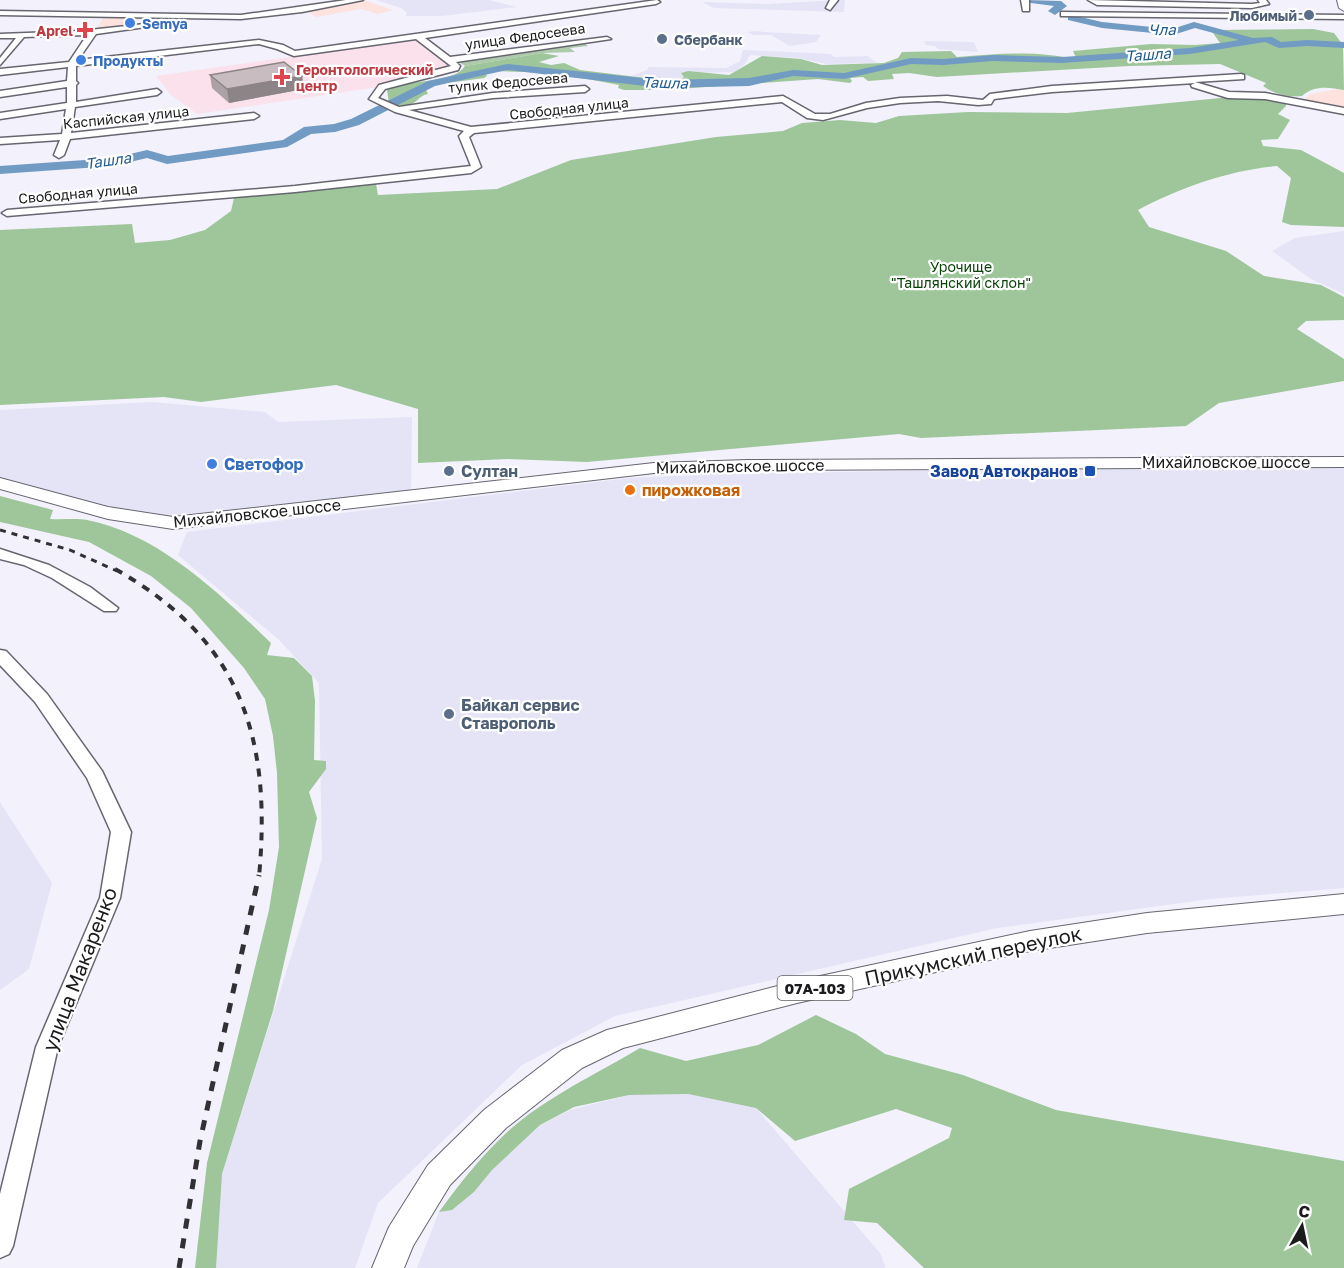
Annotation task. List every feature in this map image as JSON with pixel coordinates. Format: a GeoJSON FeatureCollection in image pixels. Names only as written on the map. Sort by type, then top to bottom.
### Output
{"type":"FeatureCollection","features":[{"type":"Feature","properties":{"kind":"main road"},"geometry":{"type":"LineString","coordinates":[[1342,0],[1344,8]]}},
{"type":"Feature","properties":{"kind":"main road","name":"Михайловское шоссе"},"geometry":{"type":"LineString","coordinates":[[0,483],[125,517],[149,522],[173,523],[654,468],[759,465],[1344,462]]}},
{"type":"Feature","properties":{"kind":"main road","name":"Прикумский переулок"},"geometry":{"type":"LineString","coordinates":[[388,1268],[400,1238],[439,1175],[495,1119],[572,1059],[617,1038],[797,992],[1040,939],[1165,921],[1344,904]]}},
{"type":"Feature","properties":{"kind":"street"},"geometry":{"type":"LineString","coordinates":[[0,36],[93,32],[243,18],[359,0]]}},
{"type":"Feature","properties":{"kind":"street"},"geometry":{"type":"LineString","coordinates":[[1095,2],[1223,2],[1263,6],[1262,0]]}},
{"type":"Feature","properties":{"kind":"street","name":"улица Федосеева"},"geometry":{"type":"LineString","coordinates":[[259,42],[280,47],[294,54],[656,2]]}},
{"type":"Feature","properties":{"kind":"street"},"geometry":{"type":"LineString","coordinates":[[1223,2],[1234,16]]}},
{"type":"Feature","properties":{"kind":"street"},"geometry":{"type":"LineString","coordinates":[[78,13],[89,6]]}},
{"type":"Feature","properties":{"kind":"street"},"geometry":{"type":"LineString","coordinates":[[0,12],[243,18]]}},
{"type":"Feature","properties":{"kind":"street"},"geometry":{"type":"LineString","coordinates":[[1064,14],[1344,17]]}},
{"type":"Feature","properties":{"kind":"street"},"geometry":{"type":"LineString","coordinates":[[0,72],[259,42],[251,30]]}},
{"type":"Feature","properties":{"kind":"street"},"geometry":{"type":"LineString","coordinates":[[59,155],[66,136],[71,105],[74,83],[72,63],[93,32]]}},
{"type":"Feature","properties":{"kind":"street"},"geometry":{"type":"LineString","coordinates":[[0,63],[22,35]]}},
{"type":"Feature","properties":{"kind":"street","name":"улица Федосеева"},"geometry":{"type":"LineString","coordinates":[[419,37],[450,60],[607,39]]}},
{"type":"Feature","properties":{"kind":"street"},"geometry":{"type":"LineString","coordinates":[[450,60],[456,66],[452,70],[403,80],[382,87],[373,99],[398,110],[471,130]]}},
{"type":"Feature","properties":{"kind":"street","name":"Свободная улица"},"geometry":{"type":"LineString","coordinates":[[7,213],[295,189],[471,170],[476,166],[464,136],[471,130],[783,99],[810,116],[819,117],[842,114],[870,104],[888,102],[945,99],[979,104],[988,102],[990,97],[1052,89],[1241,77]]}},
{"type":"Feature","properties":{"kind":"street"},"geometry":{"type":"LineString","coordinates":[[1182,81],[1228,94],[1265,96],[1344,111]]}},
{"type":"Feature","properties":{"kind":"street"},"geometry":{"type":"LineString","coordinates":[[0,94],[74,83]]}},
{"type":"Feature","properties":{"kind":"street","name":"тупик Федосеева"},"geometry":{"type":"LineString","coordinates":[[398,110],[455,99],[542,90],[585,89]]}},
{"type":"Feature","properties":{"kind":"street"},"geometry":{"type":"LineString","coordinates":[[0,116],[158,92]]}},
{"type":"Feature","properties":{"kind":"street","name":"Каспийская улица"},"geometry":{"type":"LineString","coordinates":[[0,141],[254,116]]}},
{"type":"Feature","properties":{"kind":"street"},"geometry":{"type":"LineString","coordinates":[[0,554],[14,557],[69,580],[110,608]]}},
{"type":"Feature","properties":{"kind":"street","name":"улица Макаренко"},"geometry":{"type":"LineString","coordinates":[[0,655],[40,698],[95,776],[121,832],[110,898],[47,1047],[0,1246]]}},
{"type":"Feature","properties":{"kind":"shaded area"},"geometry":{"type":"Polygon","coordinates":[[[363,0],[393,10],[378,14],[361,9],[316,17],[307,11],[363,0]]]}},
{"type":"Feature","properties":{"kind":"shaded area"},"geometry":{"type":"Polygon","coordinates":[[[376,0],[489,0],[517,7],[442,16],[406,16],[407,13],[401,8],[376,0]]]}},
{"type":"Feature","properties":{"kind":"shaded area"},"geometry":{"type":"Polygon","coordinates":[[[845,0],[844,12],[714,8],[702,2],[768,4],[845,0]]]}},
{"type":"Feature","properties":{"kind":"shaded area"},"geometry":{"type":"Polygon","coordinates":[[[105,15],[147,16],[124,27],[96,30],[105,15]]]}},
{"type":"Feature","properties":{"kind":"shaded area"},"geometry":{"type":"Polygon","coordinates":[[[747,32],[821,35],[816,42],[790,46],[771,35],[754,35],[747,32]]]}},
{"type":"Feature","properties":{"kind":"shaded area","name":"Геронтологический центр"},"geometry":{"type":"Polygon","coordinates":[[[416,39],[453,66],[451,69],[401,79],[378,87],[197,114],[171,95],[156,76],[416,39]]]}},
{"type":"Feature","properties":{"kind":"shaded area"},"geometry":{"type":"Polygon","coordinates":[[[924,41],[974,42],[978,52],[938,49],[935,46],[926,45],[924,41]]]}},
{"type":"Feature","properties":{"kind":"shaded area"},"geometry":{"type":"Polygon","coordinates":[[[743,50],[831,54],[834,57],[868,56],[877,63],[827,64],[798,58],[750,55],[745,64],[734,72],[687,73],[682,81],[631,76],[649,67],[726,68],[740,61],[743,50]]]}},
{"type":"Feature","properties":{"kind":"shaded area"},"geometry":{"type":"Polygon","coordinates":[[[1344,90],[1344,107],[1304,100],[1310,94],[1344,90]]]}},
{"type":"Feature","properties":{"kind":"shaded area"},"geometry":{"type":"Polygon","coordinates":[[[1344,231],[1344,294],[1311,279],[1272,251],[1295,238],[1344,231]]]}},
{"type":"Feature","properties":{"kind":"shaded area"},"geometry":{"type":"Polygon","coordinates":[[[152,402],[265,412],[278,422],[412,417],[411,492],[183,520],[136,516],[0,479],[0,410],[152,402]]]}},
{"type":"Feature","properties":{"kind":"shaded area"},"geometry":{"type":"Polygon","coordinates":[[[1344,464],[1344,888],[1210,899],[997,928],[615,1016],[522,1065],[378,1203],[355,1268],[213,1268],[222,1174],[322,859],[319,683],[278,639],[178,555],[187,532],[629,478],[712,474],[1344,464]]]}},
{"type":"Feature","properties":{"kind":"shaded area"},"geometry":{"type":"Polygon","coordinates":[[[0,802],[52,883],[29,969],[0,990],[0,802]]]}},
{"type":"Feature","properties":{"kind":"shaded area"},"geometry":{"type":"Polygon","coordinates":[[[688,1094],[756,1108],[880,1253],[886,1268],[417,1268],[439,1212],[452,1210],[474,1192],[491,1170],[540,1125],[570,1110],[629,1095],[688,1094]]]}},
{"type":"Feature","properties":{"kind":"green space"},"geometry":{"type":"Polygon","coordinates":[[[1313,29],[1334,33],[1343,45],[1344,90],[1322,88],[1306,92],[1302,96],[1282,95],[1263,86],[1266,83],[1220,64],[1129,66],[937,77],[909,73],[892,74],[894,79],[868,81],[863,77],[850,78],[852,81],[850,83],[818,79],[664,90],[624,90],[618,88],[619,85],[556,73],[494,71],[485,73],[487,76],[484,78],[433,85],[426,90],[428,94],[405,106],[389,103],[387,90],[405,84],[451,76],[465,66],[542,53],[559,56],[539,62],[551,65],[564,63],[580,70],[680,81],[684,77],[681,73],[688,71],[729,75],[762,56],[801,59],[822,65],[884,63],[898,58],[902,52],[951,51],[957,57],[1032,54],[1077,60],[1073,51],[1151,44],[1220,43],[1211,30],[1313,29]]]}},
{"type":"Feature","properties":{"kind":"green space"},"geometry":{"type":"Polygon","coordinates":[[[582,41],[588,46],[570,48],[575,52],[542,53],[465,66],[456,60],[582,41]]]}},
{"type":"Feature","properties":{"kind":"green space","name":"Урочище \"Ташлянский склон\""},"geometry":{"type":"Polygon","coordinates":[[[1241,96],[1286,102],[1286,106],[1278,114],[1290,120],[1278,139],[1261,140],[1263,146],[1301,150],[1344,173],[1344,227],[1291,225],[1282,222],[1291,178],[1277,166],[1241,171],[1205,181],[1170,194],[1138,210],[1149,227],[1226,251],[1264,276],[1321,285],[1344,297],[1344,320],[1306,321],[1297,329],[1344,359],[1344,381],[1219,403],[1186,426],[921,438],[899,434],[587,462],[508,459],[418,463],[418,409],[336,385],[201,402],[164,397],[0,405],[0,230],[132,224],[135,243],[170,240],[205,230],[231,211],[234,198],[240,195],[370,183],[376,184],[378,195],[497,189],[571,160],[716,137],[783,131],[802,123],[840,120],[876,123],[899,116],[968,112],[1067,113],[1241,96]]]}},
{"type":"Feature","properties":{"kind":"green space"},"geometry":{"type":"Polygon","coordinates":[[[0,496],[53,510],[50,519],[83,519],[113,527],[139,538],[187,568],[231,605],[271,643],[267,655],[294,658],[312,676],[315,701],[314,760],[326,761],[326,769],[309,792],[317,818],[273,1011],[222,1174],[216,1268],[195,1268],[207,1163],[269,910],[279,847],[277,773],[273,736],[265,699],[244,668],[191,608],[151,576],[89,542],[0,522],[0,496]]]}},
{"type":"Feature","properties":{"kind":"green space"},"geometry":{"type":"Polygon","coordinates":[[[816,1015],[856,1034],[885,1054],[963,1075],[1056,1110],[1344,1161],[1344,1268],[924,1268],[877,1223],[844,1220],[849,1189],[949,1138],[952,1128],[896,1109],[795,1141],[756,1108],[688,1094],[629,1095],[574,1107],[540,1125],[492,1170],[474,1192],[452,1210],[439,1212],[476,1164],[516,1125],[549,1100],[640,1048],[686,1061],[758,1045],[816,1015]]]}},
{"type":"Feature","properties":{"kind":"building"},"geometry":{"type":"Polygon","coordinates":[[[284,62],[302,76],[227,89],[210,75],[284,62]]]}},
{"type":"Feature","properties":{"kind":"waterway","name":"Чла"},"geometry":{"type":"LineString","coordinates":[[1031,0],[1061,4],[1062,6],[1053,11],[1055,12]]}},
{"type":"Feature","properties":{"kind":"waterway","name":"Чла"},"geometry":{"type":"LineString","coordinates":[[1072,18],[1102,25],[1173,32],[1194,25],[1249,39]]}},
{"type":"Feature","properties":{"kind":"waterway","name":"Ташла"},"geometry":{"type":"LineString","coordinates":[[0,170],[113,162],[147,154],[167,160],[287,143],[308,130],[335,128],[355,122],[432,83],[507,67],[662,84],[749,82],[793,73],[844,76],[911,61],[943,62],[993,58],[1062,60],[1190,51],[1265,39],[1272,40],[1279,45],[1307,43],[1344,45]]}},
{"type":"Feature","properties":{"kind":"railway"},"geometry":{"type":"LineString","coordinates":[[0,530],[70,550],[117,571]]}},
{"type":"Feature","properties":{"kind":"railway"},"geometry":{"type":"LineString","coordinates":[[115,569],[158,597],[192,627],[219,661],[239,697],[252,737],[260,780],[262,826],[259,877]]}},
{"type":"Feature","properties":{"kind":"railway"},"geometry":{"type":"LineString","coordinates":[[179,1268],[200,1141],[259,875]]}},
{"type":"Feature","properties":{"kind":"place","name":"Любимый"},"geometry":{"type":"Point","coordinates":[1309,15]}},
{"type":"Feature","properties":{"kind":"place","name":"Semya"},"geometry":{"type":"Point","coordinates":[130,23]}},
{"type":"Feature","properties":{"kind":"place","name":"Aprel"},"geometry":{"type":"Point","coordinates":[85,30]}},
{"type":"Feature","properties":{"kind":"place","name":"Сбербанк"},"geometry":{"type":"Point","coordinates":[662,39]}},
{"type":"Feature","properties":{"kind":"place","name":"Продукты"},"geometry":{"type":"Point","coordinates":[81,60]}},
{"type":"Feature","properties":{"kind":"place","name":"Геронтологический центр"},"geometry":{"type":"Point","coordinates":[282,77]}},
{"type":"Feature","properties":{"kind":"place","name":"Светофор"},"geometry":{"type":"Point","coordinates":[212,464]}},
{"type":"Feature","properties":{"kind":"place","name":"Султан"},"geometry":{"type":"Point","coordinates":[449,471]}},
{"type":"Feature","properties":{"kind":"place","name":"Завод Автокранов"},"geometry":{"type":"Point","coordinates":[1090,471]}},
{"type":"Feature","properties":{"kind":"place","name":"пирожковая"},"geometry":{"type":"Point","coordinates":[630,490]}},
{"type":"Feature","properties":{"kind":"place","name":"Байкал сервис Ставрополь"},"geometry":{"type":"Point","coordinates":[449,714]}}]}
